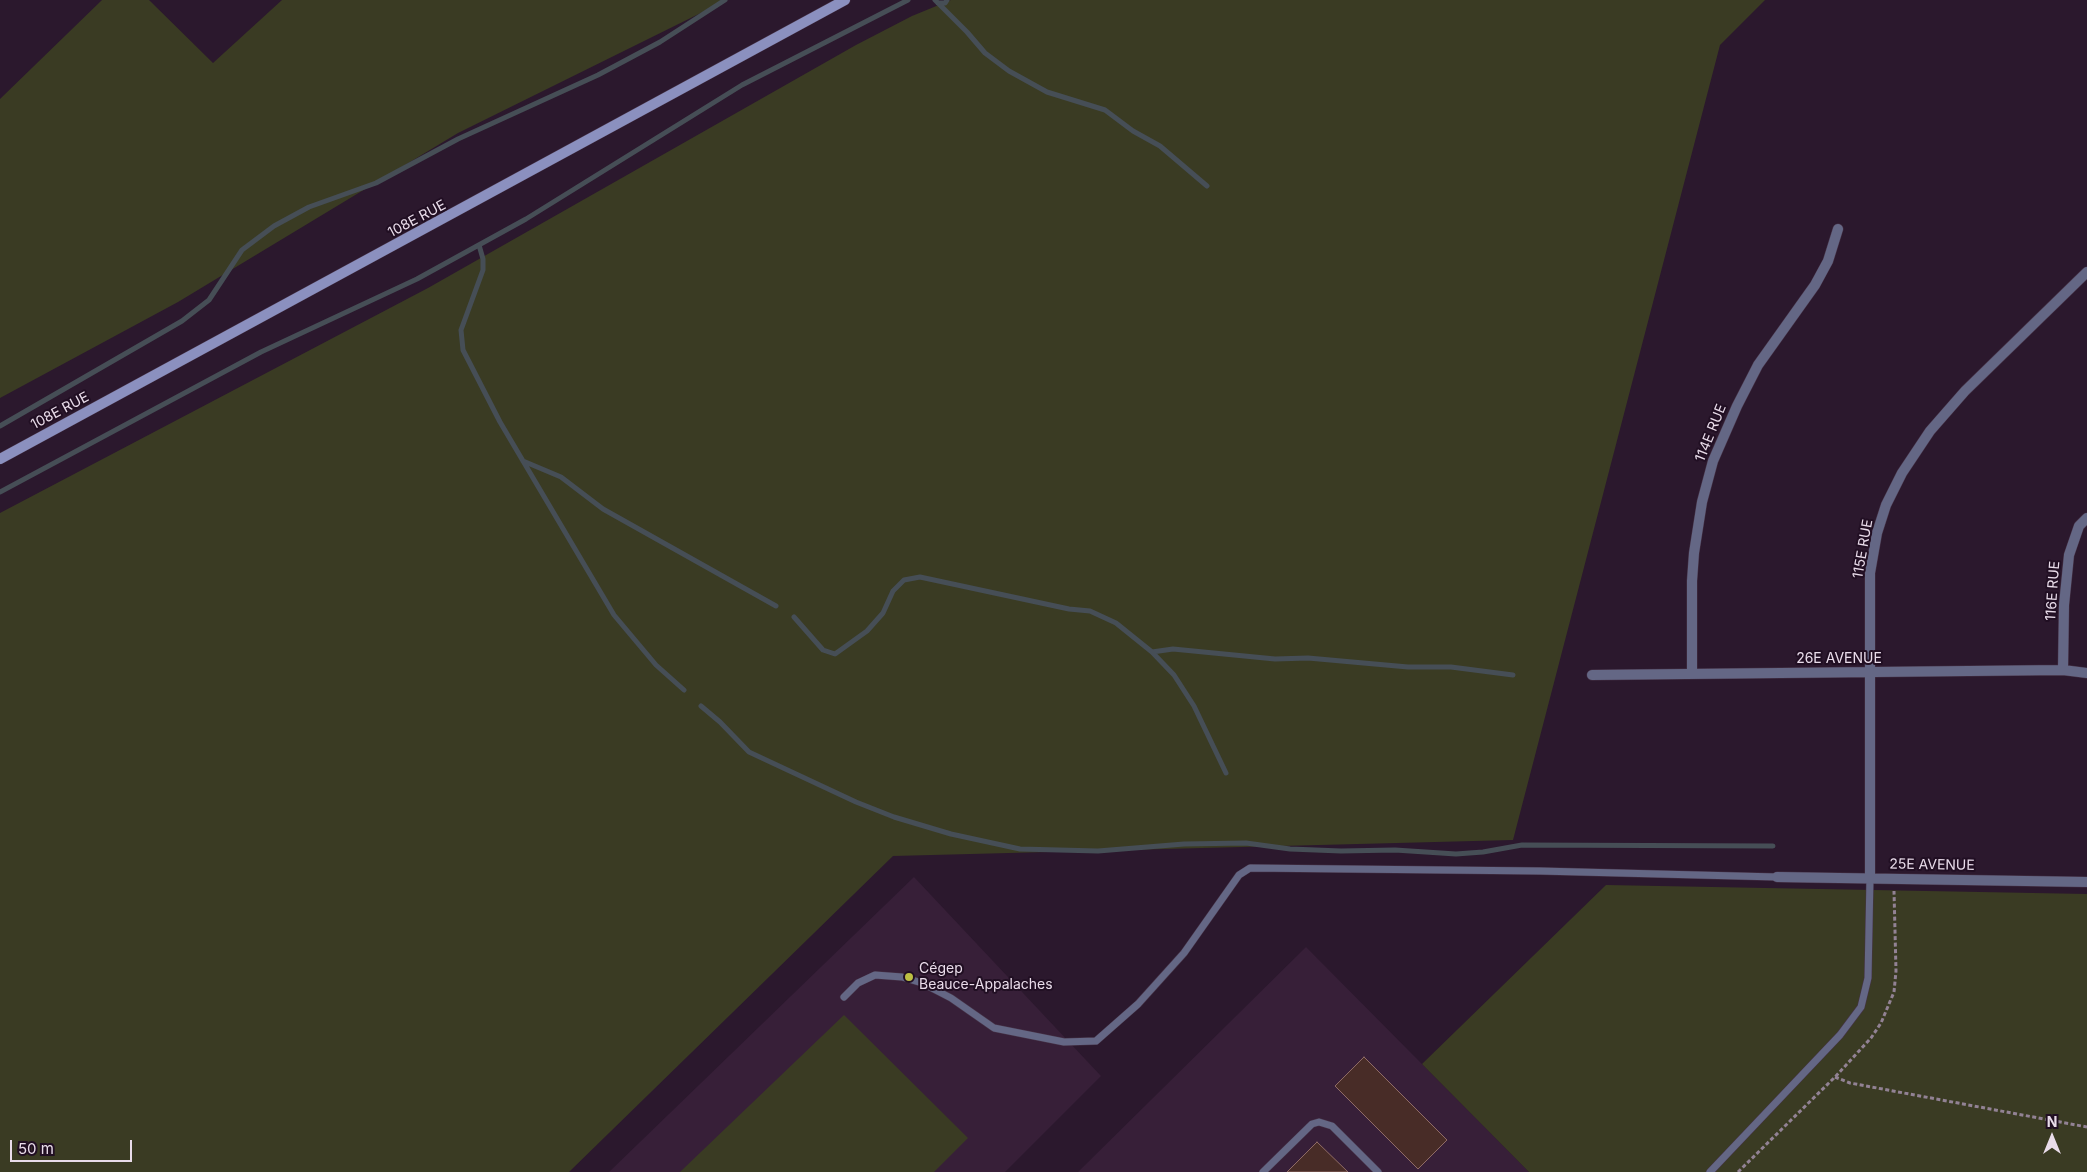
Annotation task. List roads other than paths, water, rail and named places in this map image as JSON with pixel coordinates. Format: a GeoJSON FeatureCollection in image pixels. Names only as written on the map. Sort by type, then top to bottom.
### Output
{"type":"FeatureCollection","features":[{"type":"Feature","properties":{"kind":"main road","name":"108E RUE"},"geometry":{"type":"LineString","coordinates":[[0,459],[529,174],[845,0]]}},
{"type":"Feature","properties":{"kind":"street","name":"114E RUE"},"geometry":{"type":"LineString","coordinates":[[1692,673],[1694,562],[1702,502],[1713,461],[1736,406],[1758,365],[1815,285],[1828,261],[1838,229]]}},
{"type":"Feature","properties":{"kind":"street","name":"115E RUE"},"geometry":{"type":"LineString","coordinates":[[1870,878],[1870,573],[1877,533],[1886,505],[1902,474],[1930,431],[1965,391],[2087,272]]}},
{"type":"Feature","properties":{"kind":"street","name":"116E RUE"},"geometry":{"type":"LineString","coordinates":[[2063,670],[2064,605],[2069,555],[2080,526],[2087,518]]}},
{"type":"Feature","properties":{"kind":"street","name":"26E AVENUE"},"geometry":{"type":"LineString","coordinates":[[1592,675],[2063,670],[2087,673]]}},
{"type":"Feature","properties":{"kind":"street","name":"25E AVENUE"},"geometry":{"type":"LineString","coordinates":[[1777,877],[2087,882]]}},
{"type":"Feature","properties":{"kind":"lane"},"geometry":{"type":"LineString","coordinates":[[844,997],[858,983],[876,975],[902,976],[922,983],[951,998],[994,1028],[1064,1042],[1096,1041],[1138,1004],[1184,953],[1239,875],[1250,868],[1540,871],[1777,877]]}},
{"type":"Feature","properties":{"kind":"lane"},"geometry":{"type":"LineString","coordinates":[[1710,1172],[1840,1035],[1861,1007],[1868,978],[1870,878]]}},
{"type":"Feature","properties":{"kind":"lane"},"geometry":{"type":"LineString","coordinates":[[1263,1172],[1312,1124],[1319,1122],[1332,1126],[1378,1172]]}},
{"type":"Feature","properties":{"kind":"waterway"},"geometry":{"type":"LineString","coordinates":[[0,426],[182,321],[209,300],[242,250],[274,226],[309,207],[376,183],[458,139],[598,75],[660,42],[725,0]]}},
{"type":"Feature","properties":{"kind":"waterway"},"geometry":{"type":"LineString","coordinates":[[0,492],[261,352],[417,279],[526,219],[742,85],[908,0]]}},
{"type":"Feature","properties":{"kind":"waterway"},"geometry":{"type":"LineString","coordinates":[[935,0],[985,53],[1009,71],[1047,92],[1105,110],[1133,131],[1160,146],[1207,186]]}},
{"type":"Feature","properties":{"kind":"waterway"},"geometry":{"type":"LineString","coordinates":[[938,3],[945,3],[947,0]]}},
{"type":"Feature","properties":{"kind":"waterway"},"geometry":{"type":"LineString","coordinates":[[479,245],[483,259],[483,270],[461,330],[463,350],[500,422],[614,615],[656,665],[684,690]]}},
{"type":"Feature","properties":{"kind":"waterway"},"geometry":{"type":"LineString","coordinates":[[523,461],[561,477],[603,509],[776,606]]}},
{"type":"Feature","properties":{"kind":"waterway"},"geometry":{"type":"LineString","coordinates":[[794,617],[823,650],[835,654],[867,631],[883,613],[893,591],[904,580],[920,577],[1069,609],[1090,611],[1116,623],[1152,652],[1174,675],[1194,706],[1226,773]]}},
{"type":"Feature","properties":{"kind":"waterway"},"geometry":{"type":"LineString","coordinates":[[1152,652],[1173,649],[1275,659],[1308,658],[1408,667],[1451,667],[1513,675]]}},
{"type":"Feature","properties":{"kind":"waterway"},"geometry":{"type":"LineString","coordinates":[[701,706],[720,722],[749,752],[856,802],[894,817],[951,834],[1020,849],[1098,851],[1184,844],[1246,843],[1290,849],[1341,851],[1395,850],[1456,854],[1483,852],[1522,845],[1773,846]]}},
{"type":"Feature","properties":{"kind":"place","name":"Cégep Beauce-Appalaches"},"geometry":{"type":"Point","coordinates":[909,977]}}]}
